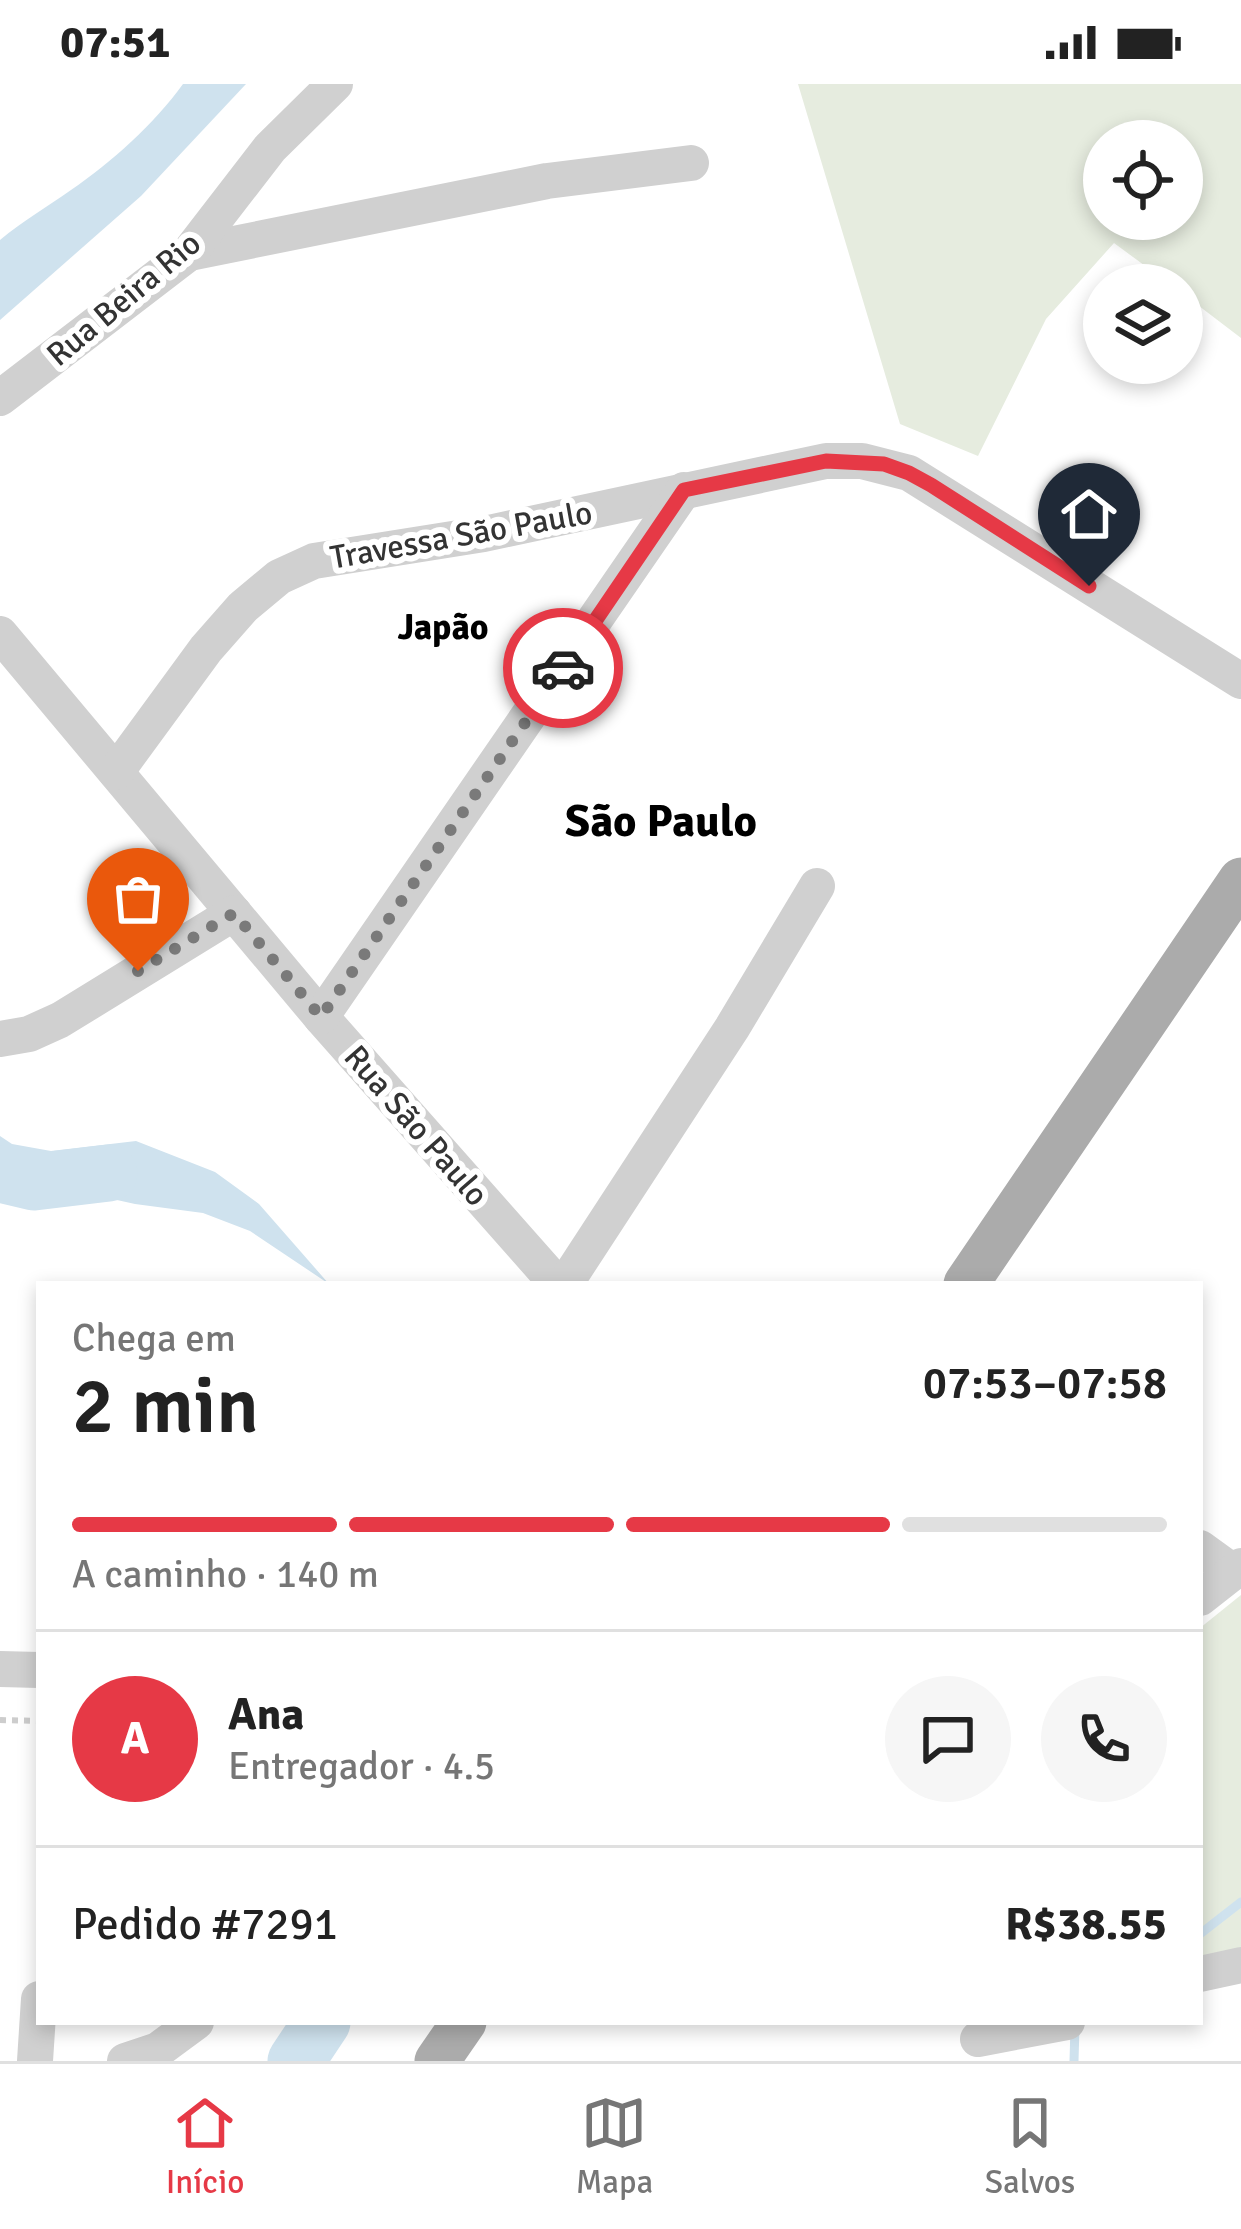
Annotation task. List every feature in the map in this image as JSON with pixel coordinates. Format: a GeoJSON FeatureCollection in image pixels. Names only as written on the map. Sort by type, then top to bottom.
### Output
{"type":"FeatureCollection","features":[{"type":"Feature","properties":{"kind":"main road"},"geometry":{"type":"LineString","coordinates":[[968,1281],[1241,880]]}},
{"type":"Feature","properties":{"kind":"main road"},"geometry":{"type":"LineString","coordinates":[[437,2061],[462,2025]]}},
{"type":"Feature","properties":{"kind":"street","name":"Rua Beira Rio"},"geometry":{"type":"LineString","coordinates":[[0,398],[189,253],[270,148],[335,84]]}},
{"type":"Feature","properties":{"kind":"street"},"geometry":{"type":"LineString","coordinates":[[189,253],[547,182],[692,163]]}},
{"type":"Feature","properties":{"kind":"street","name":"Travessa São Paulo"},"geometry":{"type":"LineString","coordinates":[[116,772],[206,649],[243,607],[278,577],[314,561],[484,534],[826,461],[862,461],[909,473],[1241,681]]}},
{"type":"Feature","properties":{"kind":"street"},"geometry":{"type":"LineString","coordinates":[[321,1017],[684,490]]}},
{"type":"Feature","properties":{"kind":"street","name":"Rua São Paulo"},"geometry":{"type":"LineString","coordinates":[[0,634],[321,1017],[558,1281]]}},
{"type":"Feature","properties":{"kind":"street"},"geometry":{"type":"LineString","coordinates":[[563,1281],[732,1028],[818,886]]}},
{"type":"Feature","properties":{"kind":"street"},"geometry":{"type":"LineString","coordinates":[[0,1039],[29,1034],[60,1020],[234,913]]}},
{"type":"Feature","properties":{"kind":"street"},"geometry":{"type":"LineString","coordinates":[[1203,1550],[1237,1569],[1203,1596]]}},
{"type":"Feature","properties":{"kind":"street"},"geometry":{"type":"LineString","coordinates":[[0,1669],[36,1670]]}},
{"type":"Feature","properties":{"kind":"street"},"geometry":{"type":"LineString","coordinates":[[1203,1973],[1241,1965]]}},
{"type":"Feature","properties":{"kind":"street"},"geometry":{"type":"LineString","coordinates":[[35,2061],[37,2025]]}},
{"type":"Feature","properties":{"kind":"street"},"geometry":{"type":"LineString","coordinates":[[125,2061],[158,2050],[192,2025]]}},
{"type":"Feature","properties":{"kind":"street"},"geometry":{"type":"LineString","coordinates":[[978,2041],[1056,2025]]}},
{"type":"Feature","properties":{"kind":"path"},"geometry":{"type":"LineString","coordinates":[[0,1720],[36,1721]]}},
{"type":"Feature","properties":{"kind":"shaded area"},"geometry":{"type":"Polygon","coordinates":[[[798,84],[1241,84],[1241,338],[1203,309],[1203,264],[1142,264],[1114,243],[1095,264],[1083,264],[1083,278],[1046,319],[978,456],[900,424],[798,84]]]}},
{"type":"Feature","properties":{"kind":"shaded area"},"geometry":{"type":"Polygon","coordinates":[[[1241,1595],[1241,1952],[1203,1963],[1203,1626],[1241,1595]]]}},
{"type":"Feature","properties":{"kind":"water"},"geometry":{"type":"Polygon","coordinates":[[[183,84],[246,84],[141,196],[0,320],[0,240],[117,155],[183,84]]]}},
{"type":"Feature","properties":{"kind":"water"},"geometry":{"type":"Polygon","coordinates":[[[0,1136],[12,1144],[51,1151],[136,1141],[215,1172],[259,1204],[326,1281],[250,1231],[203,1213],[135,1204],[0,1174],[0,1136]]]}},
{"type":"Feature","properties":{"kind":"waterway"},"geometry":{"type":"LineString","coordinates":[[0,1174],[34,1182],[109,1173]]}},
{"type":"Feature","properties":{"kind":"waterway"},"geometry":{"type":"LineString","coordinates":[[1203,1932],[1241,1902]]}},
{"type":"Feature","properties":{"kind":"waterway"},"geometry":{"type":"LineString","coordinates":[[296,2061],[320,2025]]}},
{"type":"Feature","properties":{"kind":"waterway"},"geometry":{"type":"LineString","coordinates":[[1074,2061],[1075,2027]]}},
{"type":"Feature","properties":{"kind":"way so far"},"geometry":{"type":"LineString","coordinates":[[138,971],[234,913],[321,1017],[563,668]]}},
{"type":"Feature","properties":{"kind":"district","name":"Japão"},"geometry":{"type":"Point","coordinates":[443,626]}},
{"type":"Feature","properties":{"kind":"district","name":"São Paulo"},"geometry":{"type":"Point","coordinates":[661,820]}},
{"type":"Feature","properties":{"kind":"route"},"geometry":{"type":"LineString","coordinates":[[563,668],[684,490],[826,461],[884,464],[909,473],[1089,586]]}}]}
